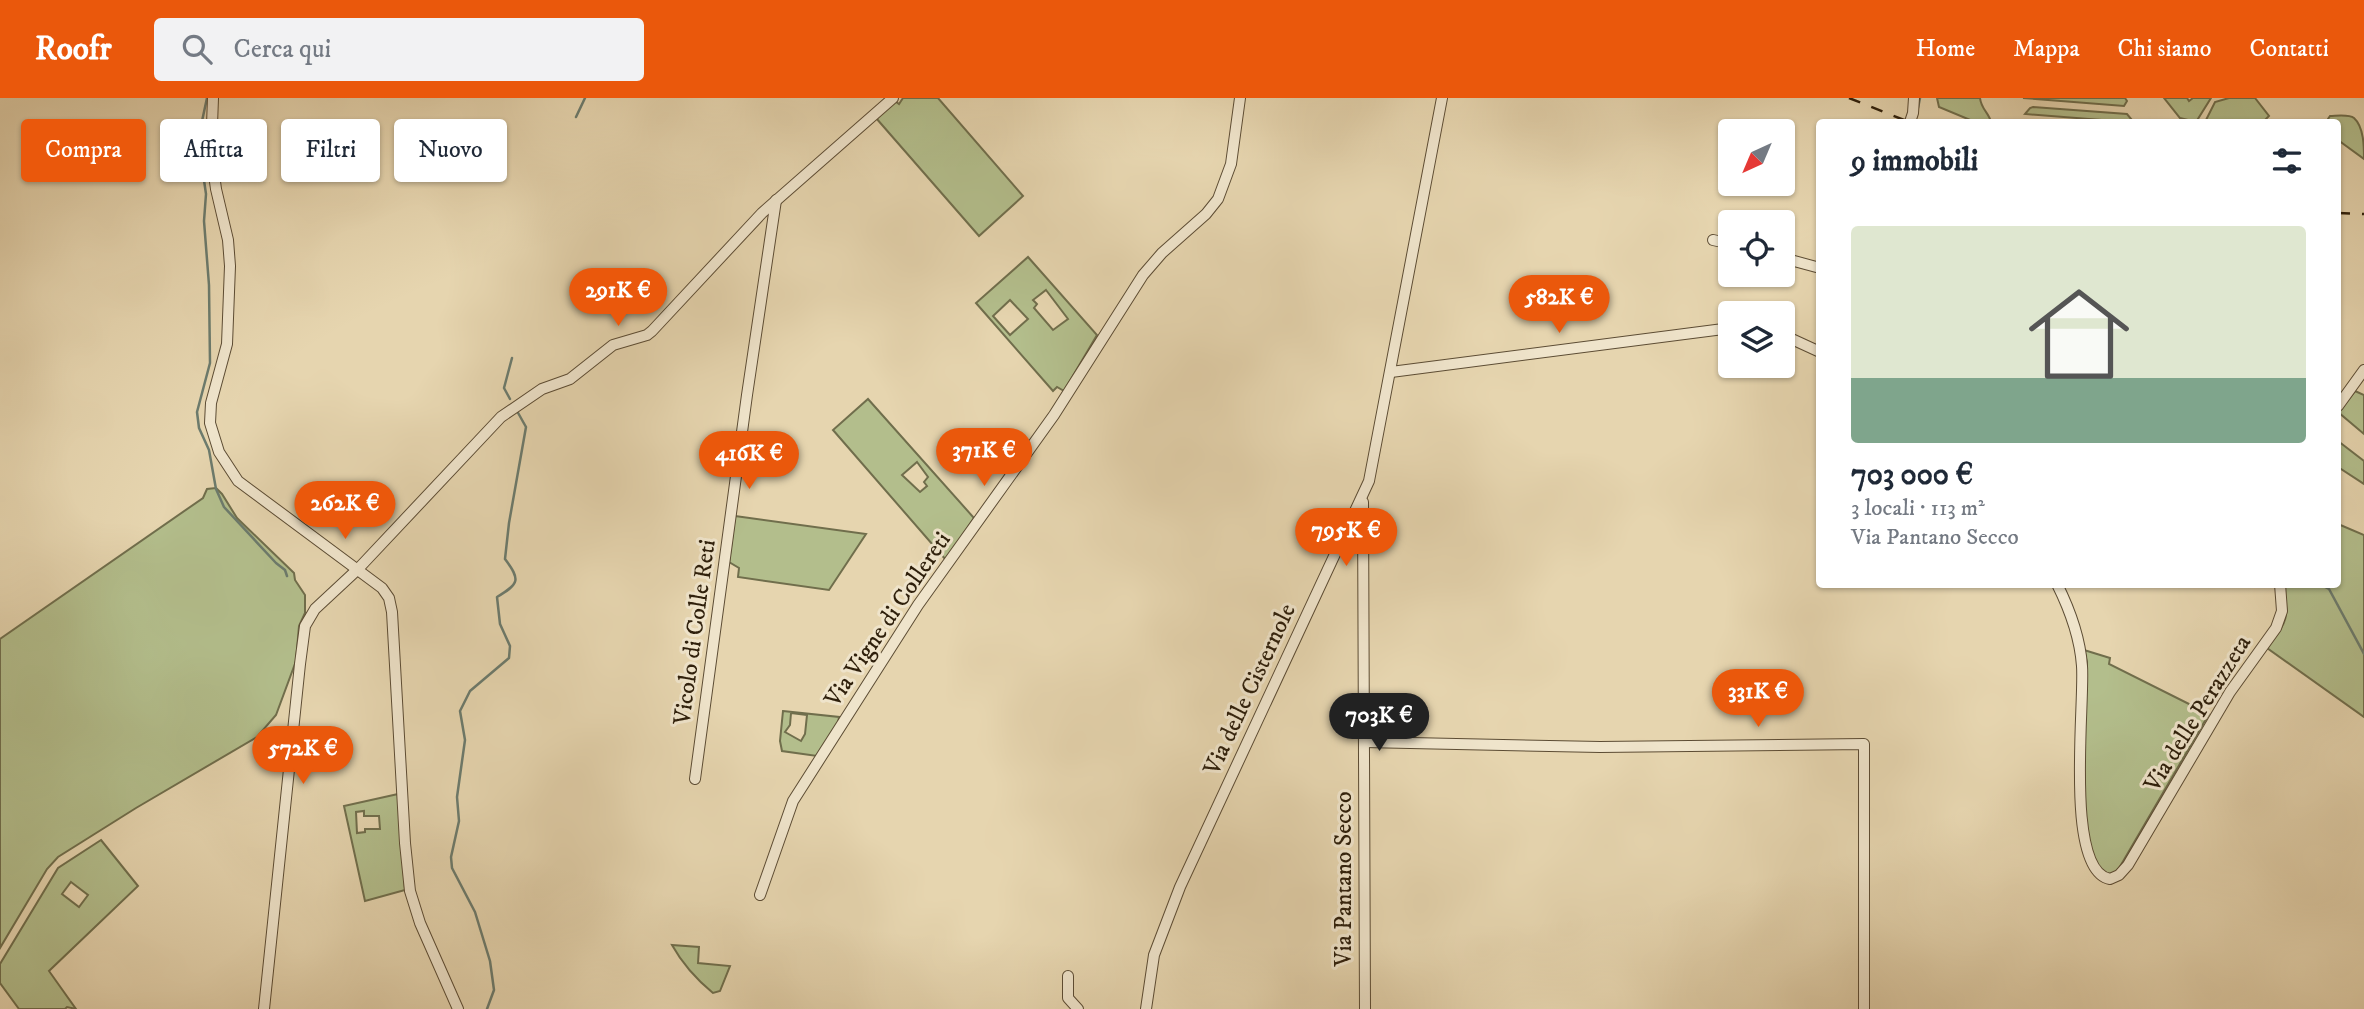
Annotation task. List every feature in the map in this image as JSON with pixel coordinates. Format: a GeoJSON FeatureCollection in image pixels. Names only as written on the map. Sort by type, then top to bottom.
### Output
{"type":"FeatureCollection","features":[{"type":"Feature","properties":{"kind":"street"},"geometry":{"type":"LineString","coordinates":[[213,98],[211,152],[228,240],[230,266],[227,344],[210,411],[214,440],[225,464],[241,484],[358,569],[384,590],[391,603],[410,886],[420,923],[458,1009]]}},
{"type":"Feature","properties":{"kind":"street"},"geometry":{"type":"LineString","coordinates":[[264,1009],[304,632],[314,609],[358,569],[501,417],[542,389],[570,379],[613,345],[652,331],[776,200],[893,98]]}},
{"type":"Feature","properties":{"kind":"street","name":"Via Vigne di Collereti"},"geometry":{"type":"LineString","coordinates":[[760,895],[793,801],[911,616],[1054,415],[1143,275],[1218,199],[1231,164],[1240,98]]}},
{"type":"Feature","properties":{"kind":"street","name":"Via delle Cisternole"},"geometry":{"type":"LineString","coordinates":[[1146,1009],[1154,955],[1180,887],[1369,481],[1442,98]]}},
{"type":"Feature","properties":{"kind":"street"},"geometry":{"type":"LineString","coordinates":[[1911,119],[1914,98]]}},
{"type":"Feature","properties":{"kind":"street","name":"Vicolo di Colle Reti"},"geometry":{"type":"LineString","coordinates":[[695,779],[776,200]]}},
{"type":"Feature","properties":{"kind":"street"},"geometry":{"type":"LineString","coordinates":[[1713,240],[1718,241]]}},
{"type":"Feature","properties":{"kind":"street"},"geometry":{"type":"LineString","coordinates":[[1795,261],[1816,267]]}},
{"type":"Feature","properties":{"kind":"street"},"geometry":{"type":"LineString","coordinates":[[1391,372],[1718,330]]}},
{"type":"Feature","properties":{"kind":"street"},"geometry":{"type":"LineString","coordinates":[[1795,341],[1816,350]]}},
{"type":"Feature","properties":{"kind":"street"},"geometry":{"type":"LineString","coordinates":[[2341,402],[2364,370]]}},
{"type":"Feature","properties":{"kind":"street","name":"Via Pantano Secco"},"geometry":{"type":"LineString","coordinates":[[1363,498],[1364,1009]]}},
{"type":"Feature","properties":{"kind":"street","name":"Via delle Perazzeta"},"geometry":{"type":"LineString","coordinates":[[2059,588],[2070,613],[2081,655],[2083,708],[2079,800],[2082,823],[2090,858],[2098,873],[2110,879],[2121,873],[2131,860],[2230,692],[2276,628],[2282,607],[2280,588]]}},
{"type":"Feature","properties":{"kind":"street"},"geometry":{"type":"LineString","coordinates":[[1364,742],[1600,747],[1864,744],[1864,1009]]}},
{"type":"Feature","properties":{"kind":"street"},"geometry":{"type":"LineString","coordinates":[[1068,976],[1068,998],[1078,1009]]}},
{"type":"Feature","properties":{"kind":"green space"},"geometry":{"type":"Polygon","coordinates":[[[903,98],[938,98],[1023,196],[979,236],[876,118],[895,101],[899,104],[903,98]]]}},
{"type":"Feature","properties":{"kind":"green space"},"geometry":{"type":"Polygon","coordinates":[[[1937,98],[1980,98],[1990,119],[1968,119],[1939,107],[1937,98]]]}},
{"type":"Feature","properties":{"kind":"green space"},"geometry":{"type":"Polygon","coordinates":[[[2023,98],[2125,98],[2127,101],[2124,106],[2023,98]]]}},
{"type":"Feature","properties":{"kind":"green space"},"geometry":{"type":"Polygon","coordinates":[[[2164,98],[2187,98],[2189,101],[2193,98],[2211,98],[2198,119],[2180,118],[2164,98]]]}},
{"type":"Feature","properties":{"kind":"green space"},"geometry":{"type":"Polygon","coordinates":[[[2229,98],[2255,98],[2269,116],[2266,119],[2206,119],[2215,102],[2229,98]]]}},
{"type":"Feature","properties":{"kind":"green space"},"geometry":{"type":"Polygon","coordinates":[[[2030,108],[2127,114],[2131,119],[2025,114],[2030,108]]]}},
{"type":"Feature","properties":{"kind":"green space"},"geometry":{"type":"Polygon","coordinates":[[[2330,116],[2354,118],[2363,137],[2364,159],[2341,142],[2341,119],[2328,119],[2330,116]]]}},
{"type":"Feature","properties":{"kind":"green space"},"geometry":{"type":"Polygon","coordinates":[[[1028,257],[1097,335],[1064,391],[1057,387],[1053,391],[976,303],[1028,257]],[[1046,290],[1033,300],[1037,304],[1034,308],[1053,330],[1068,319],[1046,290]],[[1010,300],[993,316],[1010,335],[1028,319],[1010,300]]]}},
{"type":"Feature","properties":{"kind":"green space"},"geometry":{"type":"Polygon","coordinates":[[[2355,391],[2364,395],[2364,434],[2341,415],[2341,408],[2355,391]]]}},
{"type":"Feature","properties":{"kind":"green space"},"geometry":{"type":"Polygon","coordinates":[[[868,399],[974,518],[946,560],[833,430],[868,399]],[[917,462],[902,475],[920,492],[927,486],[924,482],[928,477],[917,462]]]}},
{"type":"Feature","properties":{"kind":"green space"},"geometry":{"type":"Polygon","coordinates":[[[2341,443],[2364,461],[2364,484],[2341,469],[2341,443]]]}},
{"type":"Feature","properties":{"kind":"green space"},"geometry":{"type":"Polygon","coordinates":[[[216,488],[237,518],[294,573],[295,580],[305,595],[305,613],[299,626],[296,661],[276,715],[257,737],[58,857],[47,869],[0,948],[0,639],[203,498],[207,489],[216,488]]]}},
{"type":"Feature","properties":{"kind":"green space"},"geometry":{"type":"Polygon","coordinates":[[[735,516],[866,534],[829,590],[738,577],[739,568],[729,562],[735,516]]]}},
{"type":"Feature","properties":{"kind":"green space"},"geometry":{"type":"Polygon","coordinates":[[[2341,525],[2364,535],[2364,717],[2267,648],[2283,625],[2286,606],[2283,588],[2341,588],[2341,525]]]}},
{"type":"Feature","properties":{"kind":"green space"},"geometry":{"type":"Polygon","coordinates":[[[2084,650],[2110,658],[2109,664],[2209,714],[2118,870],[2112,875],[2102,870],[2093,856],[2084,804],[2083,739],[2087,662],[2084,650]]]}},
{"type":"Feature","properties":{"kind":"green space"},"geometry":{"type":"Polygon","coordinates":[[[783,711],[839,717],[838,724],[817,756],[782,751],[780,741],[783,711]],[[791,713],[790,725],[785,732],[801,741],[805,734],[807,715],[791,713]]]}},
{"type":"Feature","properties":{"kind":"green space"},"geometry":{"type":"Polygon","coordinates":[[[398,794],[405,890],[365,901],[344,806],[398,794]],[[364,811],[356,812],[357,833],[365,832],[365,829],[380,829],[379,816],[364,816],[364,811]]]}},
{"type":"Feature","properties":{"kind":"green space"},"geometry":{"type":"Polygon","coordinates":[[[101,840],[138,886],[49,971],[76,1009],[19,1009],[0,983],[0,964],[58,868],[101,840]],[[71,882],[62,894],[79,907],[88,895],[71,882]]]}},
{"type":"Feature","properties":{"kind":"green space"},"geometry":{"type":"Polygon","coordinates":[[[672,945],[699,947],[698,963],[730,966],[720,991],[713,993],[701,982],[672,945]]]}},
{"type":"Feature","properties":{"kind":"waterway"},"geometry":{"type":"LineString","coordinates":[[207,98],[199,146],[206,194],[204,221],[209,285],[210,363],[197,412],[199,428],[209,450],[216,489],[224,507],[285,570],[287,576]]}},
{"type":"Feature","properties":{"kind":"waterway"},"geometry":{"type":"LineString","coordinates":[[576,117],[585,98]]}},
{"type":"Feature","properties":{"kind":"waterway"},"geometry":{"type":"LineString","coordinates":[[1918,108],[1920,98]]}},
{"type":"Feature","properties":{"kind":"waterway"},"geometry":{"type":"LineString","coordinates":[[510,399],[504,388],[512,358]]}},
{"type":"Feature","properties":{"kind":"waterway"},"geometry":{"type":"LineString","coordinates":[[487,1009],[494,990],[490,961],[475,912],[452,868],[451,857],[459,821],[457,797],[465,740],[460,711],[470,691],[509,658],[510,646],[500,624],[497,597],[510,589],[515,581],[514,572],[505,559],[526,427],[517,411]]}},
{"type":"Feature","properties":{"kind":"waterway"},"geometry":{"type":"LineString","coordinates":[[2327,588],[2364,654]]}},
{"type":"Feature","properties":{"kind":"railway"},"geometry":{"type":"LineString","coordinates":[[1849,98],[1902,119]]}},
{"type":"Feature","properties":{"kind":"railway"},"geometry":{"type":"LineString","coordinates":[[2341,213],[2364,214]]}}]}
